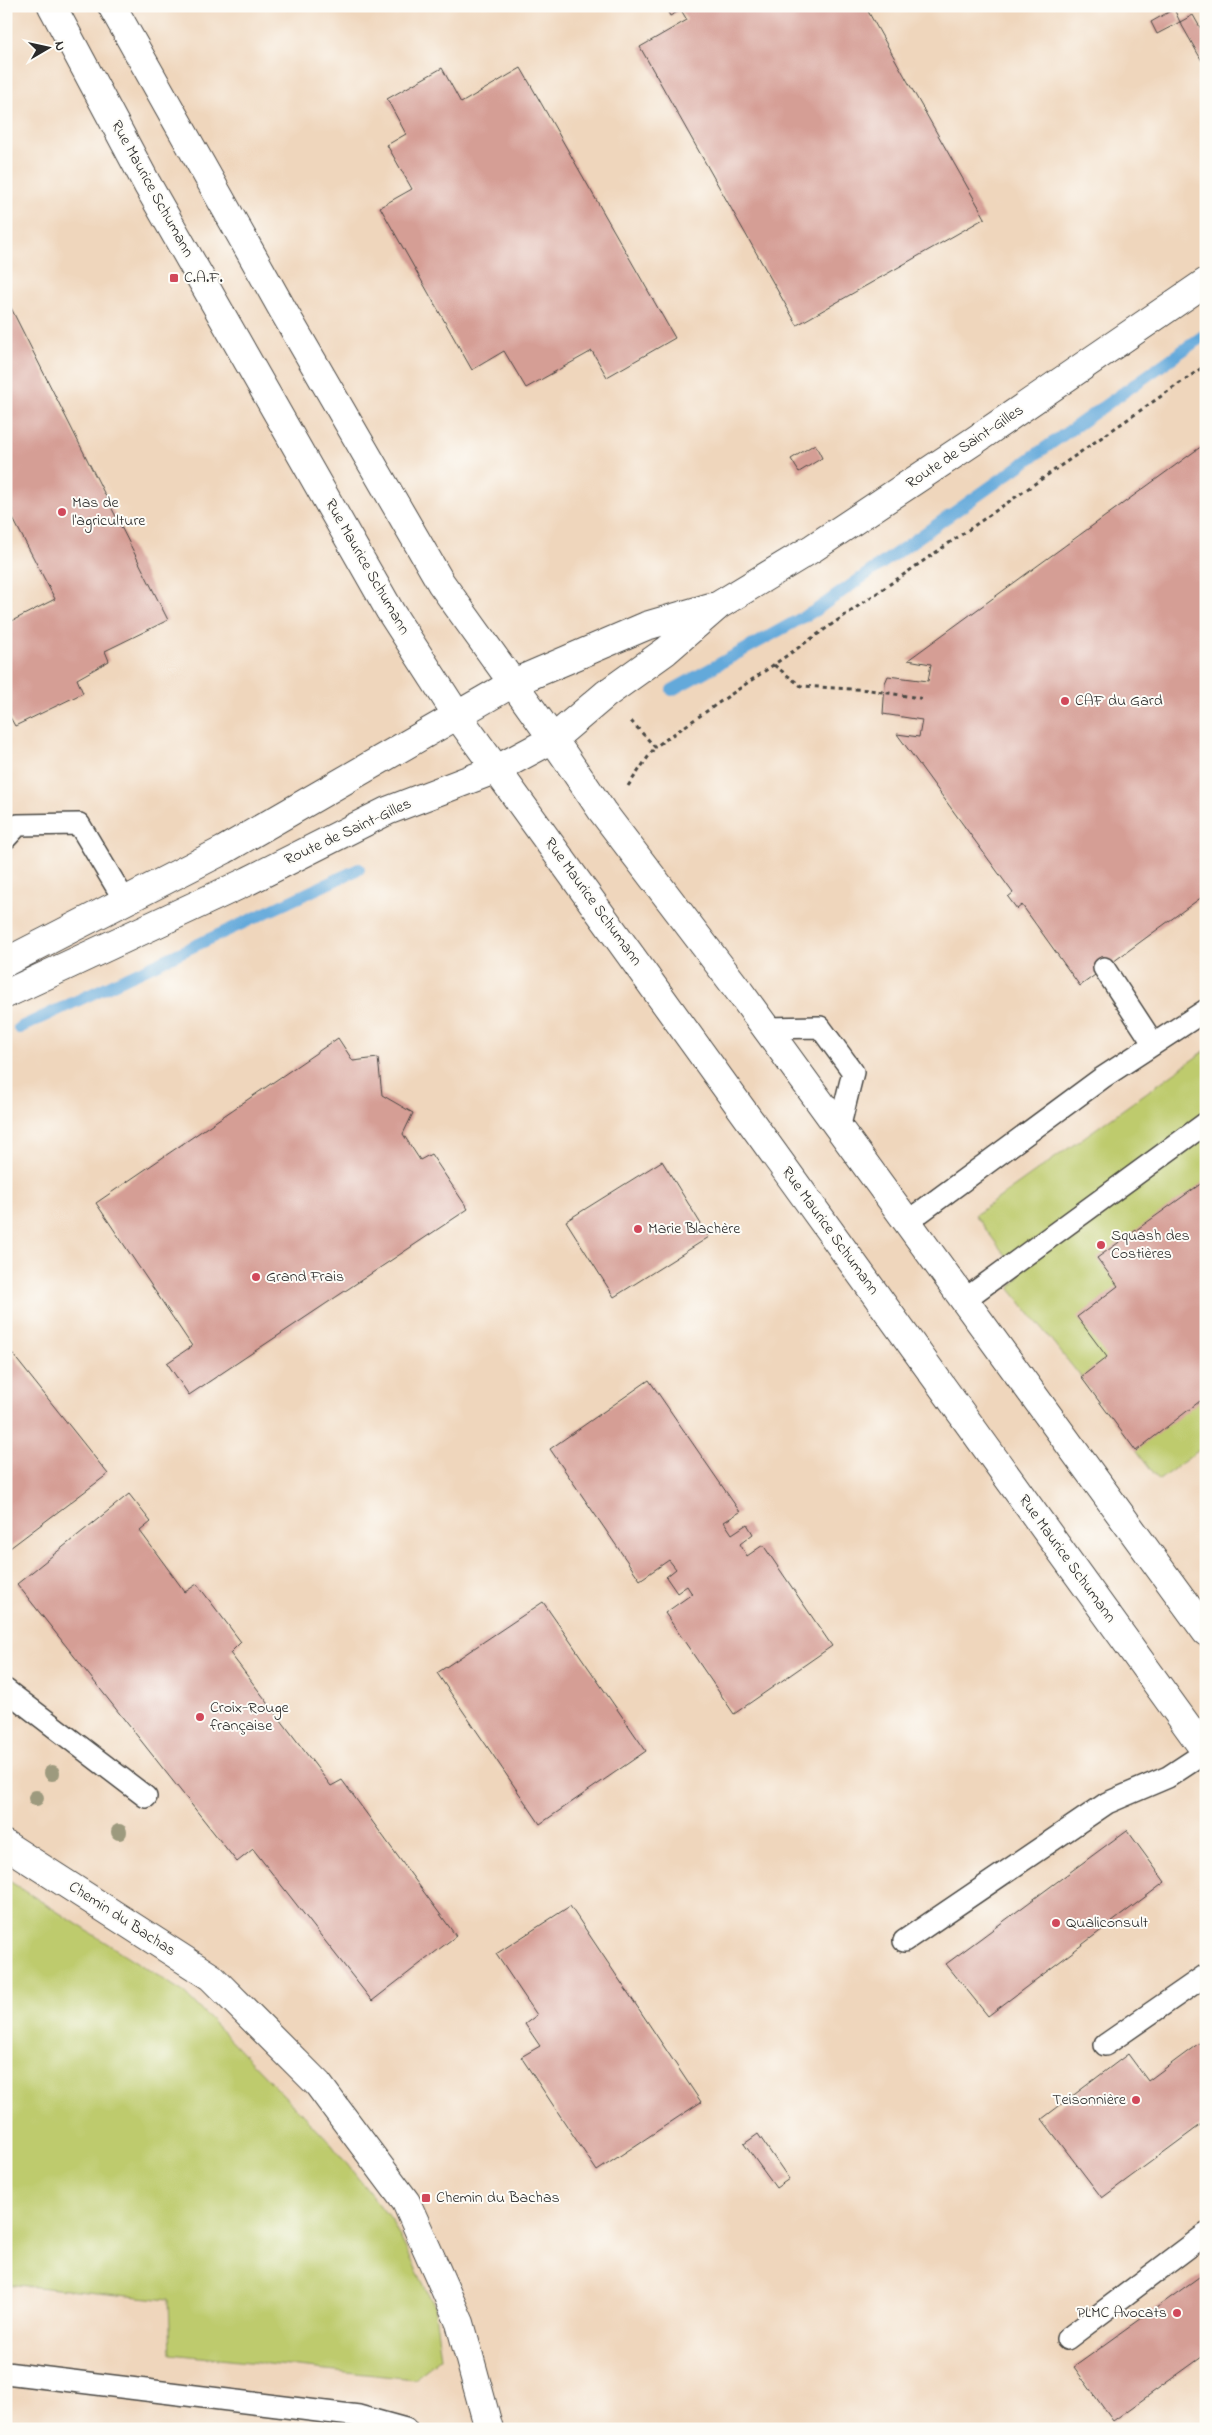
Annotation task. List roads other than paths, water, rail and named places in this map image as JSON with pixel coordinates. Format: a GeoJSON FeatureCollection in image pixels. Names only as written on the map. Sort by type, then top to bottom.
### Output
{"type":"FeatureCollection","features":[{"type":"Feature","properties":{"kind":"main road","name":"Rue Maurice Schumann"},"geometry":{"type":"LineString","coordinates":[[52,6],[147,184],[207,286],[390,611],[457,715],[1206,1752]]}},
{"type":"Feature","properties":{"kind":"main road"},"geometry":{"type":"LineString","coordinates":[[112,6],[284,312],[441,583],[553,739],[602,811],[765,1028],[1206,1632]]}},
{"type":"Feature","properties":{"kind":"main road","name":"Route de Saint-Gilles"},"geometry":{"type":"LineString","coordinates":[[6,994],[248,881],[386,811],[497,769],[553,739],[606,694],[666,651],[719,605],[813,548],[974,441],[1206,282]]}},
{"type":"Feature","properties":{"kind":"main road","name":"Route de Saint-Gilles"},"geometry":{"type":"LineString","coordinates":[[8,956],[126,901],[224,850],[513,683],[646,626],[719,605]]}},
{"type":"Feature","properties":{"kind":"main road","name":"Chemin du Bachas"},"geometry":{"type":"LineString","coordinates":[[6,1845],[211,1977],[318,2084],[406,2202],[460,2323],[489,2429]]}},
{"type":"Feature","properties":{"kind":"lane"},"geometry":{"type":"LineString","coordinates":[[6,838],[18,825],[79,824],[126,901]]}},
{"type":"Feature","properties":{"kind":"lane"},"geometry":{"type":"LineString","coordinates":[[1104,968],[1153,1044]]}},
{"type":"Feature","properties":{"kind":"lane"},"geometry":{"type":"LineString","coordinates":[[907,1222],[1102,1078],[1206,1010]]}},
{"type":"Feature","properties":{"kind":"lane"},"geometry":{"type":"LineString","coordinates":[[765,1028],[820,1027],[853,1072],[839,1129]]}},
{"type":"Feature","properties":{"kind":"lane"},"geometry":{"type":"LineString","coordinates":[[964,1300],[1206,1123]]}},
{"type":"Feature","properties":{"kind":"lane"},"geometry":{"type":"LineString","coordinates":[[6,1690],[146,1797]]}},
{"type":"Feature","properties":{"kind":"lane"},"geometry":{"type":"LineString","coordinates":[[904,1941],[1107,1803],[1168,1777],[1206,1752]]}},
{"type":"Feature","properties":{"kind":"lane"},"geometry":{"type":"LineString","coordinates":[[1105,2045],[1206,1975]]}},
{"type":"Feature","properties":{"kind":"lane"},"geometry":{"type":"LineString","coordinates":[[1067,2339],[1206,2234]]}},
{"type":"Feature","properties":{"kind":"lane"},"geometry":{"type":"LineString","coordinates":[[6,2374],[359,2416],[406,2429]]}},
{"type":"Feature","properties":{"kind":"waterway"},"geometry":{"type":"LineString","coordinates":[[672,690],[816,610],[1206,334]]}},
{"type":"Feature","properties":{"kind":"waterway"},"geometry":{"type":"LineString","coordinates":[[19,1028],[359,869]]}},
{"type":"Feature","properties":{"kind":"place","name":"C.A.F."},"geometry":{"type":"Point","coordinates":[174,278]}},
{"type":"Feature","properties":{"kind":"place","name":"Mas de l'agriculture"},"geometry":{"type":"Point","coordinates":[62,512]}},
{"type":"Feature","properties":{"kind":"place","name":"CAF du Gard"},"geometry":{"type":"Point","coordinates":[1065,701]}},
{"type":"Feature","properties":{"kind":"place","name":"Marie Blachère"},"geometry":{"type":"Point","coordinates":[638,1229]}},
{"type":"Feature","properties":{"kind":"place","name":"Squash des Costières"},"geometry":{"type":"Point","coordinates":[1101,1245]}},
{"type":"Feature","properties":{"kind":"place","name":"Grand Frais"},"geometry":{"type":"Point","coordinates":[256,1277]}},
{"type":"Feature","properties":{"kind":"place","name":"Croix-Rouge française"},"geometry":{"type":"Point","coordinates":[200,1717]}},
{"type":"Feature","properties":{"kind":"place","name":"Qualiconsult"},"geometry":{"type":"Point","coordinates":[1056,1923]}},
{"type":"Feature","properties":{"kind":"place","name":"Teisonnière"},"geometry":{"type":"Point","coordinates":[1136,2100]}},
{"type":"Feature","properties":{"kind":"place","name":"Chemin du Bachas"},"geometry":{"type":"Point","coordinates":[426,2198]}},
{"type":"Feature","properties":{"kind":"place","name":"PLMC Avocats"},"geometry":{"type":"Point","coordinates":[1177,2313]}}]}
